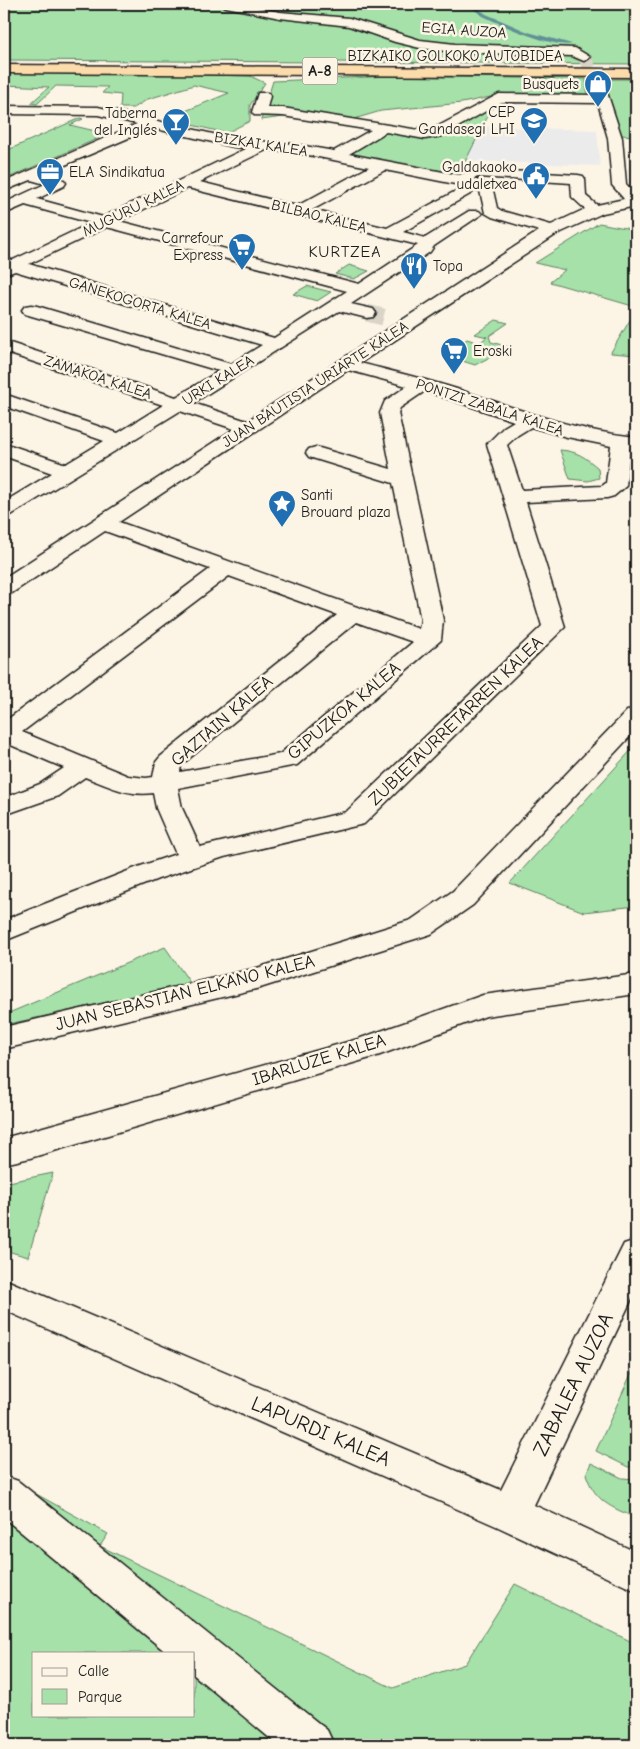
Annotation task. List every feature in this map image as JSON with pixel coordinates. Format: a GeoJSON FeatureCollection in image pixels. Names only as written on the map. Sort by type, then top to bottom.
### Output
{"type":"FeatureCollection","features":[{"type":"Feature","properties":{"kind":"highway","name":"BIZKAIKO GOLKOKO AUTOBIDEA"},"geometry":{"type":"LineString","coordinates":[[4,60],[636,64]]}},
{"type":"Feature","properties":{"kind":"highway","name":"BIZKAIKO GOLKOKO AUTOBIDEA"},"geometry":{"type":"LineString","coordinates":[[4,69],[636,73]]}},
{"type":"Feature","properties":{"kind":"street","name":"EGIA AUZOA"},"geometry":{"type":"LineString","coordinates":[[226,4],[280,14],[349,22],[420,44],[456,48],[568,51],[575,52],[584,57]]}},
{"type":"Feature","properties":{"kind":"street"},"geometry":{"type":"LineString","coordinates":[[598,83],[615,138],[619,185],[636,202]]}},
{"type":"Feature","properties":{"kind":"street"},"geometry":{"type":"LineString","coordinates":[[263,96],[260,112],[283,112],[425,135],[437,133],[499,98],[603,100]]}},
{"type":"Feature","properties":{"kind":"street","name":"BIZKAI KALEA"},"geometry":{"type":"LineString","coordinates":[[4,110],[98,111],[152,122],[234,143],[293,148],[463,182],[487,189],[490,210],[546,234]]}},
{"type":"Feature","properties":{"kind":"street"},"geometry":{"type":"LineString","coordinates":[[4,187],[152,122]]}},
{"type":"Feature","properties":{"kind":"street"},"geometry":{"type":"LineString","coordinates":[[336,156],[384,128]]}},
{"type":"Feature","properties":{"kind":"street","name":"MUGURU KALEA"},"geometry":{"type":"LineString","coordinates":[[7,266],[263,146]]}},
{"type":"Feature","properties":{"kind":"street"},"geometry":{"type":"LineString","coordinates":[[299,211],[383,165]]}},
{"type":"Feature","properties":{"kind":"street"},"geometry":{"type":"LineString","coordinates":[[388,234],[477,173],[578,179],[579,197],[590,206]]}},
{"type":"Feature","properties":{"kind":"street"},"geometry":{"type":"LineString","coordinates":[[4,209],[59,183],[30,175]]}},
{"type":"Feature","properties":{"kind":"street"},"geometry":{"type":"LineString","coordinates":[[463,182],[474,214],[496,226],[546,234]]}},
{"type":"Feature","properties":{"kind":"street","name":"BILBAO KALEA"},"geometry":{"type":"LineString","coordinates":[[187,183],[427,243]]}},
{"type":"Feature","properties":{"kind":"street"},"geometry":{"type":"LineString","coordinates":[[23,200],[360,289]]}},
{"type":"Feature","properties":{"kind":"street","name":"JUAN BAUTISTA URIARTE KALEA"},"geometry":{"type":"LineString","coordinates":[[4,588],[546,234],[592,212],[636,202]]}},
{"type":"Feature","properties":{"kind":"street"},"geometry":{"type":"LineString","coordinates":[[427,243],[474,214]]}},
{"type":"Feature","properties":{"kind":"street","name":"URKI KALEA"},"geometry":{"type":"LineString","coordinates":[[4,511],[276,344],[424,249],[427,243]]}},
{"type":"Feature","properties":{"kind":"street","name":"GANEKOGORTA KALEA"},"geometry":{"type":"LineString","coordinates":[[7,266],[276,344]]}},
{"type":"Feature","properties":{"kind":"street"},"geometry":{"type":"LineString","coordinates":[[336,305],[367,313]]}},
{"type":"Feature","properties":{"kind":"street"},"geometry":{"type":"LineString","coordinates":[[31,310],[233,370]]}},
{"type":"Feature","properties":{"kind":"street","name":"ZAMAKOA KALEA"},"geometry":{"type":"LineString","coordinates":[[4,346],[250,428]]}},
{"type":"Feature","properties":{"kind":"street","name":"PONTZI ZABALA KALEA"},"geometry":{"type":"LineString","coordinates":[[345,364],[422,385],[577,435],[629,443]]}},
{"type":"Feature","properties":{"kind":"street"},"geometry":{"type":"LineString","coordinates":[[103,523],[352,614],[429,640],[432,620],[401,479],[389,413],[392,405],[422,385]]}},
{"type":"Feature","properties":{"kind":"street"},"geometry":{"type":"LineString","coordinates":[[4,400],[120,440]]}},
{"type":"Feature","properties":{"kind":"street","name":"ZUBIETAURRETARREN KALEA"},"geometry":{"type":"LineString","coordinates":[[192,859],[218,850],[355,818],[554,627],[497,444],[511,431],[529,420]]}},
{"type":"Feature","properties":{"kind":"street"},"geometry":{"type":"LineString","coordinates":[[513,497],[607,492],[616,486],[629,443]]}},
{"type":"Feature","properties":{"kind":"street"},"geometry":{"type":"LineString","coordinates":[[4,449],[68,472]]}},
{"type":"Feature","properties":{"kind":"street"},"geometry":{"type":"LineString","coordinates":[[316,453],[401,479]]}},
{"type":"Feature","properties":{"kind":"street"},"geometry":{"type":"LineString","coordinates":[[4,733],[225,568]]}},
{"type":"Feature","properties":{"kind":"street","name":"GAZTAIN KALEA"},"geometry":{"type":"LineString","coordinates":[[192,859],[169,808],[164,784],[169,762],[352,614]]}},
{"type":"Feature","properties":{"kind":"street","name":"GIPUZKOA KALEA"},"geometry":{"type":"LineString","coordinates":[[4,733],[123,783],[146,786],[288,760],[429,640]]}},
{"type":"Feature","properties":{"kind":"street","name":"JUAN SEBASTIAN ELKANO KALEA"},"geometry":{"type":"LineString","coordinates":[[4,1038],[260,978],[421,927],[463,898],[636,716]]}},
{"type":"Feature","properties":{"kind":"street"},"geometry":{"type":"LineString","coordinates":[[4,807],[48,790],[82,766]]}},
{"type":"Feature","properties":{"kind":"street"},"geometry":{"type":"LineString","coordinates":[[4,931],[148,873],[192,859]]}},
{"type":"Feature","properties":{"kind":"street","name":"IBARLUZE KALEA"},"geometry":{"type":"LineString","coordinates":[[4,1151],[366,1048],[483,1006],[636,984]]}},
{"type":"Feature","properties":{"kind":"street","name":"ZABALEA AUZOA"},"geometry":{"type":"LineString","coordinates":[[510,1514],[636,1254]]}},
{"type":"Feature","properties":{"kind":"street","name":"LAPURDI KALEA"},"geometry":{"type":"LineString","coordinates":[[4,1294],[510,1514],[636,1572]]}},
{"type":"Feature","properties":{"kind":"street"},"geometry":{"type":"LineString","coordinates":[[4,1494],[312,1745]]}},
{"type":"Feature","properties":{"kind":"shaded area","name":"CEP Gandasegi LHI"},"geometry":{"type":"Polygon","coordinates":[[[475,126],[597,130],[600,166],[467,161],[475,126]]]}},
{"type":"Feature","properties":{"kind":"green space"},"geometry":{"type":"Polygon","coordinates":[[[4,4],[636,4],[636,64],[4,60],[4,4]]]}},
{"type":"Feature","properties":{"kind":"green space"},"geometry":{"type":"Polygon","coordinates":[[[84,72],[250,76],[265,83],[250,105],[250,121],[226,133],[166,119],[229,93],[194,85],[148,99],[134,108],[120,108],[121,95],[102,93],[108,87],[56,86],[37,104],[31,103],[49,87],[4,85],[4,73],[84,72]]]}},
{"type":"Feature","properties":{"kind":"green space"},"geometry":{"type":"Polygon","coordinates":[[[391,76],[586,79],[588,98],[495,96],[462,103],[381,111],[354,119],[298,115],[261,120],[273,81],[391,76]]]}},
{"type":"Feature","properties":{"kind":"green space"},"geometry":{"type":"Polygon","coordinates":[[[598,79],[636,79],[636,136],[620,135],[598,79]]]}},
{"type":"Feature","properties":{"kind":"green space"},"geometry":{"type":"Polygon","coordinates":[[[491,110],[459,174],[343,155],[387,131],[414,130],[422,125],[441,129],[491,110]]]}},
{"type":"Feature","properties":{"kind":"green space"},"geometry":{"type":"Polygon","coordinates":[[[80,118],[83,119],[70,125],[108,134],[4,180],[4,149],[8,150],[80,118]]]}},
{"type":"Feature","properties":{"kind":"green space"},"geometry":{"type":"Polygon","coordinates":[[[599,223],[636,230],[636,307],[550,282],[565,270],[535,263],[599,223]]]}},
{"type":"Feature","properties":{"kind":"green space"},"geometry":{"type":"Polygon","coordinates":[[[349,265],[369,271],[354,279],[335,274],[349,265]]]}},
{"type":"Feature","properties":{"kind":"green space"},"geometry":{"type":"Polygon","coordinates":[[[307,286],[331,292],[317,301],[293,294],[307,286]]]}},
{"type":"Feature","properties":{"kind":"green space"},"geometry":{"type":"Polygon","coordinates":[[[636,310],[636,355],[611,353],[611,352],[636,310]]]}},
{"type":"Feature","properties":{"kind":"green space"},"geometry":{"type":"Polygon","coordinates":[[[496,320],[508,323],[489,336],[491,342],[509,347],[475,365],[456,359],[467,352],[455,348],[467,339],[479,343],[487,337],[475,334],[496,320]]]}},
{"type":"Feature","properties":{"kind":"green space"},"geometry":{"type":"Polygon","coordinates":[[[560,450],[576,453],[589,461],[598,468],[599,478],[588,481],[570,479],[560,450]]]}},
{"type":"Feature","properties":{"kind":"green space"},"geometry":{"type":"Polygon","coordinates":[[[635,746],[636,906],[584,912],[510,883],[635,746]]]}},
{"type":"Feature","properties":{"kind":"green space"},"geometry":{"type":"Polygon","coordinates":[[[165,947],[191,984],[4,1025],[4,1015],[165,947]]]}},
{"type":"Feature","properties":{"kind":"green space"},"geometry":{"type":"Polygon","coordinates":[[[53,1173],[28,1257],[4,1250],[4,1183],[53,1173]]]}},
{"type":"Feature","properties":{"kind":"green space"},"geometry":{"type":"Polygon","coordinates":[[[636,1363],[636,1463],[632,1467],[628,1467],[596,1451],[636,1363]]]}},
{"type":"Feature","properties":{"kind":"green space"},"geometry":{"type":"Polygon","coordinates":[[[591,1463],[622,1478],[636,1479],[636,1518],[612,1507],[594,1491],[586,1474],[591,1463]]]}},
{"type":"Feature","properties":{"kind":"green space"},"geometry":{"type":"Polygon","coordinates":[[[4,1476],[108,1534],[100,1546],[393,1688],[465,1664],[515,1584],[636,1644],[636,1745],[4,1745],[4,1476]]]}},
{"type":"Feature","properties":{"kind":"waterway"},"geometry":{"type":"LineString","coordinates":[[469,4],[485,15],[526,33],[570,44]]}},
{"type":"Feature","properties":{"kind":"tunnel"},"geometry":{"type":"LineString","coordinates":[[584,57],[598,83]]}},
{"type":"Feature","properties":{"kind":"tunnel"},"geometry":{"type":"LineString","coordinates":[[367,313],[391,319]]}},
{"type":"Feature","properties":{"kind":"place","name":"Busquets"},"geometry":{"type":"Point","coordinates":[598,108]}},
{"type":"Feature","properties":{"kind":"place","name":"CEP Gandasegi LHI"},"geometry":{"type":"Point","coordinates":[534,145]}},
{"type":"Feature","properties":{"kind":"place","name":"Taberna del Inglés"},"geometry":{"type":"Point","coordinates":[176,146]}},
{"type":"Feature","properties":{"kind":"place","name":"ELA Sindikatua"},"geometry":{"type":"Point","coordinates":[50,196]}},
{"type":"Feature","properties":{"kind":"place","name":"Galdakaoko udaletxea"},"geometry":{"type":"Point","coordinates":[536,200]}},
{"type":"Feature","properties":{"kind":"place","name":"Carrefour Express"},"geometry":{"type":"Point","coordinates":[242,271]}},
{"type":"Feature","properties":{"kind":"place","name":"Topa"},"geometry":{"type":"Point","coordinates":[414,290]}},
{"type":"Feature","properties":{"kind":"place","name":"Eroski"},"geometry":{"type":"Point","coordinates":[454,375]}},
{"type":"Feature","properties":{"kind":"place","name":"Santi Brouard plaza"},"geometry":{"type":"Point","coordinates":[282,528]}},
{"type":"Feature","properties":{"kind":"district","name":"KURTZEA"},"geometry":{"type":"Point","coordinates":[345,252]}}]}
